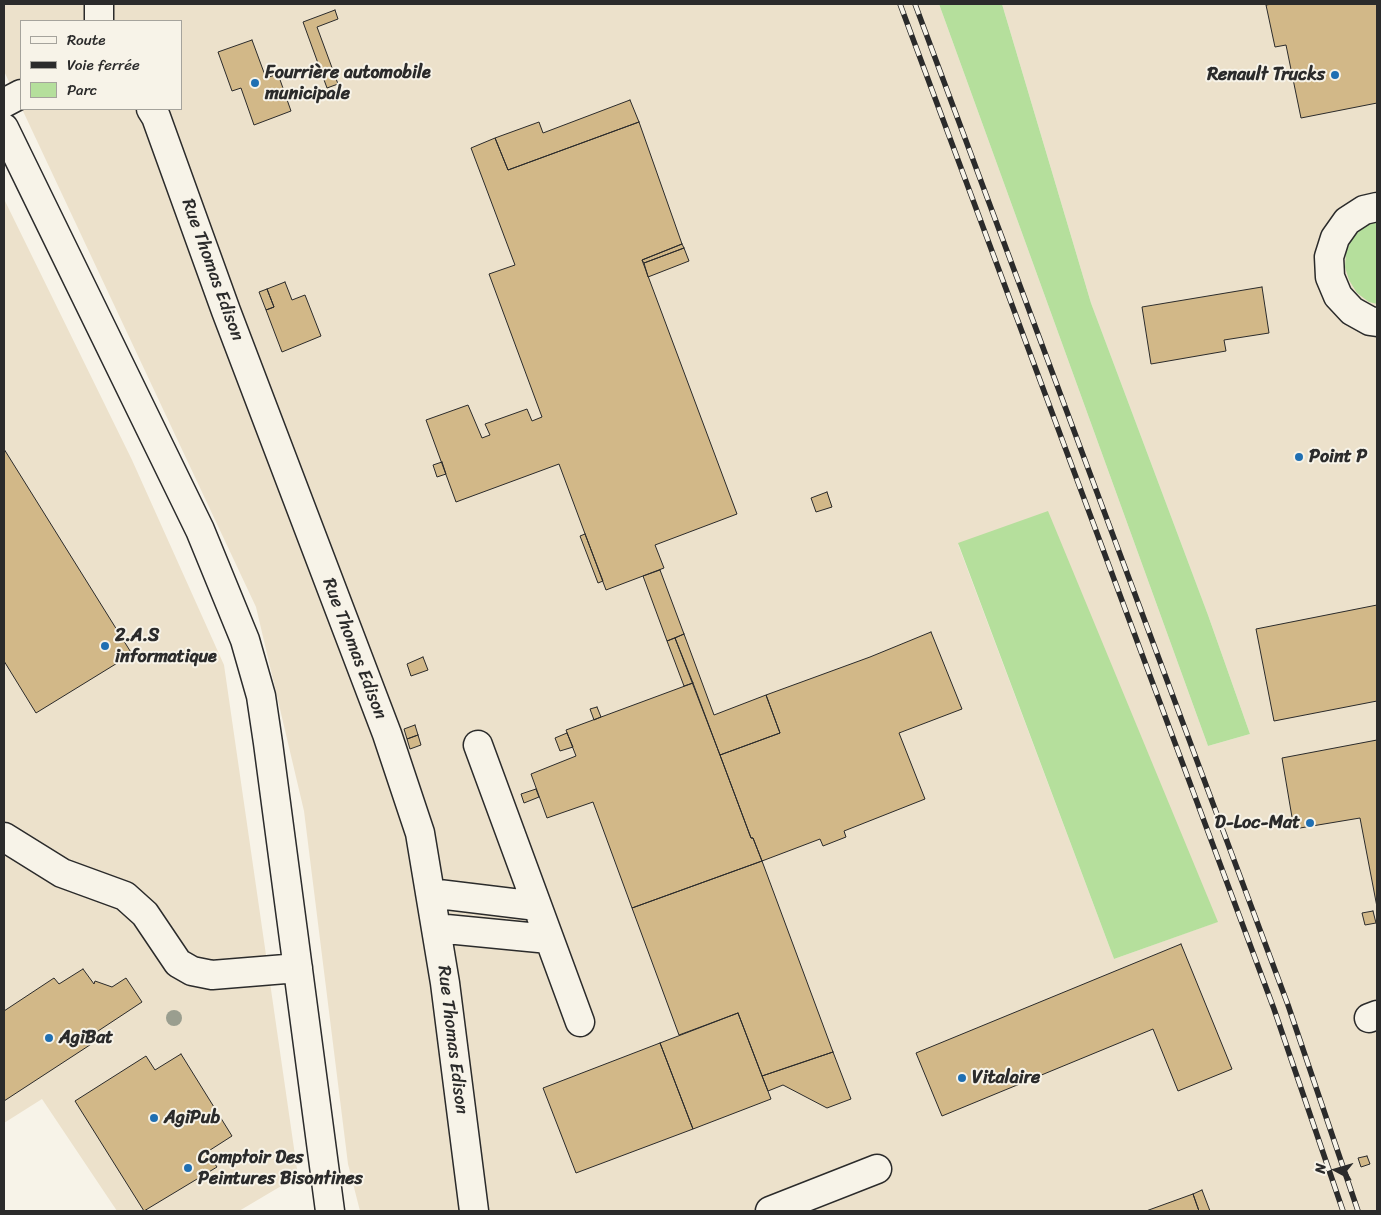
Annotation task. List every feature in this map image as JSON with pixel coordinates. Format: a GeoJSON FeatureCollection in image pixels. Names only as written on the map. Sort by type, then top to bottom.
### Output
{"type":"FeatureCollection","features":[{"type":"Feature","properties":{"kind":"street"},"geometry":{"type":"LineString","coordinates":[[99,4],[100,20]]}},
{"type":"Feature","properties":{"kind":"street"},"geometry":{"type":"LineString","coordinates":[[4,103],[20,95]]}},
{"type":"Feature","properties":{"kind":"street","name":"Rue Thomas Edison"},"geometry":{"type":"LineString","coordinates":[[152,110],[156,116],[226,310],[387,734],[420,833],[445,983],[474,1211]]}},
{"type":"Feature","properties":{"kind":"street"},"geometry":{"type":"LineString","coordinates":[[4,128],[200,530],[245,640],[261,696],[330,1211]]}},
{"type":"Feature","properties":{"kind":"street"},"geometry":{"type":"LineString","coordinates":[[1377,207],[1364,210],[1347,221],[1335,238],[1329,257],[1330,277],[1338,296],[1352,311],[1370,321],[1377,322]]}},
{"type":"Feature","properties":{"kind":"street"},"geometry":{"type":"LineString","coordinates":[[478,745],[580,1022]]}},
{"type":"Feature","properties":{"kind":"street"},"geometry":{"type":"LineString","coordinates":[[4,837],[62,873],[125,896],[145,914],[178,963],[192,971],[212,975],[298,968]]}},
{"type":"Feature","properties":{"kind":"street"},"geometry":{"type":"LineString","coordinates":[[430,893],[537,906]]}},
{"type":"Feature","properties":{"kind":"street"},"geometry":{"type":"LineString","coordinates":[[436,928],[549,939]]}},
{"type":"Feature","properties":{"kind":"street"},"geometry":{"type":"LineString","coordinates":[[770,1211],[877,1169]]}},
{"type":"Feature","properties":{"kind":"shaded area"},"geometry":{"type":"Polygon","coordinates":[[[4,4],[939,4],[1208,746],[1250,734],[1208,615],[1091,303],[1002,4],[1377,4],[1377,1211],[360,1211],[348,1164],[304,811],[256,607],[22,110],[182,110],[182,20],[20,20],[20,106],[4,71],[4,4]],[[958,544],[1114,959],[1217,922],[958,544]]]}},
{"type":"Feature","properties":{"kind":"shaded area"},"geometry":{"type":"Polygon","coordinates":[[[4,199],[132,460],[224,665],[298,1176],[239,1211],[117,1211],[42,1099],[4,1123],[4,199]]]}},
{"type":"Feature","properties":{"kind":"green space"},"geometry":{"type":"Polygon","coordinates":[[[939,4],[1002,4],[1091,303],[1208,615],[1250,734],[1208,746],[939,4]]]}},
{"type":"Feature","properties":{"kind":"green space"},"geometry":{"type":"Polygon","coordinates":[[[1373,221],[1377,221],[1377,304],[1369,302],[1357,293],[1349,280],[1345,267],[1346,252],[1352,239],[1361,229],[1373,221]]]}},
{"type":"Feature","properties":{"kind":"green space"},"geometry":{"type":"Polygon","coordinates":[[[1048,511],[1218,922],[1114,959],[958,543],[1048,511]]]}},
{"type":"Feature","properties":{"kind":"building","name":"Renault Trucks"},"geometry":{"type":"Polygon","coordinates":[[[1377,4],[1377,103],[1301,118],[1286,45],[1275,47],[1266,5],[1377,4]]]}},
{"type":"Feature","properties":{"kind":"building"},"geometry":{"type":"Polygon","coordinates":[[[335,10],[338,19],[317,27],[338,84],[327,88],[303,22],[335,10]]]}},
{"type":"Feature","properties":{"kind":"building","name":"Fourrière automobile municipale"},"geometry":{"type":"Polygon","coordinates":[[[252,40],[266,78],[278,74],[291,111],[254,125],[241,88],[232,91],[218,52],[252,40]]]}},
{"type":"Feature","properties":{"kind":"building"},"geometry":{"type":"Polygon","coordinates":[[[630,100],[639,122],[508,170],[495,138],[539,122],[543,133],[630,100]]]}},
{"type":"Feature","properties":{"kind":"building"},"geometry":{"type":"Polygon","coordinates":[[[639,122],[682,244],[642,260],[737,514],[655,545],[664,568],[606,590],[559,464],[456,502],[426,420],[468,405],[482,438],[490,435],[485,424],[527,409],[532,421],[542,417],[489,274],[515,265],[471,148],[495,138],[508,170],[639,122]]]}},
{"type":"Feature","properties":{"kind":"building"},"geometry":{"type":"Polygon","coordinates":[[[682,244],[684,248],[644,263],[642,260],[682,244]]]}},
{"type":"Feature","properties":{"kind":"building"},"geometry":{"type":"Polygon","coordinates":[[[684,248],[689,261],[648,277],[644,263],[684,248]]]}},
{"type":"Feature","properties":{"kind":"building"},"geometry":{"type":"Polygon","coordinates":[[[285,282],[292,300],[305,295],[321,336],[282,352],[266,310],[274,307],[267,289],[285,282]]]}},
{"type":"Feature","properties":{"kind":"building"},"geometry":{"type":"Polygon","coordinates":[[[1262,287],[1269,333],[1224,340],[1226,351],[1151,364],[1142,307],[1262,287]]]}},
{"type":"Feature","properties":{"kind":"building"},"geometry":{"type":"Polygon","coordinates":[[[267,289],[274,307],[266,310],[259,292],[267,289]]]}},
{"type":"Feature","properties":{"kind":"building"},"geometry":{"type":"Polygon","coordinates":[[[4,449],[132,654],[36,713],[4,661],[4,449]]]}},
{"type":"Feature","properties":{"kind":"building"},"geometry":{"type":"Polygon","coordinates":[[[442,462],[446,474],[437,477],[433,465],[442,462]]]}},
{"type":"Feature","properties":{"kind":"building"},"geometry":{"type":"Polygon","coordinates":[[[827,492],[832,507],[816,512],[811,498],[827,492]]]}},
{"type":"Feature","properties":{"kind":"building"},"geometry":{"type":"Polygon","coordinates":[[[585,534],[603,581],[598,583],[580,536],[585,534]]]}},
{"type":"Feature","properties":{"kind":"building"},"geometry":{"type":"Polygon","coordinates":[[[660,570],[684,634],[667,641],[643,576],[660,570]]]}},
{"type":"Feature","properties":{"kind":"building"},"geometry":{"type":"Polygon","coordinates":[[[1377,605],[1377,701],[1274,721],[1256,629],[1377,605]]]}},
{"type":"Feature","properties":{"kind":"building"},"geometry":{"type":"Polygon","coordinates":[[[931,632],[962,709],[899,733],[925,799],[844,831],[846,837],[823,846],[820,839],[762,861],[753,838],[751,838],[720,755],[780,733],[766,695],[870,657],[931,632]]]}},
{"type":"Feature","properties":{"kind":"building"},"geometry":{"type":"Polygon","coordinates":[[[684,634],[714,715],[766,695],[780,733],[720,755],[675,638],[684,634]]]}},
{"type":"Feature","properties":{"kind":"building"},"geometry":{"type":"Polygon","coordinates":[[[675,638],[693,683],[684,686],[667,641],[675,638]]]}},
{"type":"Feature","properties":{"kind":"building"},"geometry":{"type":"Polygon","coordinates":[[[423,657],[428,670],[411,676],[407,664],[423,657]]]}},
{"type":"Feature","properties":{"kind":"building"},"geometry":{"type":"Polygon","coordinates":[[[693,683],[751,838],[753,838],[762,861],[632,908],[593,802],[547,818],[531,774],[576,756],[566,730],[693,683]]]}},
{"type":"Feature","properties":{"kind":"building"},"geometry":{"type":"Polygon","coordinates":[[[597,707],[601,717],[594,720],[590,709],[597,707]]]}},
{"type":"Feature","properties":{"kind":"building"},"geometry":{"type":"Polygon","coordinates":[[[415,725],[418,735],[407,739],[404,729],[415,725]]]}},
{"type":"Feature","properties":{"kind":"building"},"geometry":{"type":"Polygon","coordinates":[[[567,733],[573,747],[560,751],[555,738],[567,733]]]}},
{"type":"Feature","properties":{"kind":"building"},"geometry":{"type":"Polygon","coordinates":[[[418,735],[421,745],[410,749],[407,739],[418,735]]]}},
{"type":"Feature","properties":{"kind":"building","name":"D-Loc-Mat"},"geometry":{"type":"Polygon","coordinates":[[[1377,740],[1377,907],[1360,818],[1294,829],[1282,758],[1377,740]]]}},
{"type":"Feature","properties":{"kind":"building"},"geometry":{"type":"Polygon","coordinates":[[[536,789],[539,797],[524,803],[521,794],[536,789]]]}},
{"type":"Feature","properties":{"kind":"building"},"geometry":{"type":"Polygon","coordinates":[[[762,861],[833,1052],[762,1076],[738,1013],[679,1035],[632,908],[762,861]]]}},
{"type":"Feature","properties":{"kind":"building"},"geometry":{"type":"Polygon","coordinates":[[[1373,911],[1376,923],[1365,925],[1362,913],[1373,911]]]}},
{"type":"Feature","properties":{"kind":"building"},"geometry":{"type":"Polygon","coordinates":[[[1181,944],[1232,1069],[1178,1091],[1153,1029],[942,1116],[916,1053],[1181,944]]]}},
{"type":"Feature","properties":{"kind":"building","name":"AgiBat"},"geometry":{"type":"Polygon","coordinates":[[[83,969],[94,984],[95,981],[112,987],[126,978],[142,1002],[92,1035],[96,1041],[4,1101],[4,1011],[54,978],[59,984],[83,969]]]}},
{"type":"Feature","properties":{"kind":"building"},"geometry":{"type":"Polygon","coordinates":[[[738,1013],[771,1099],[693,1129],[660,1043],[738,1013]]]}},
{"type":"Feature","properties":{"kind":"building"},"geometry":{"type":"Polygon","coordinates":[[[660,1043],[693,1129],[576,1173],[543,1088],[660,1043]]]}},
{"type":"Feature","properties":{"kind":"building"},"geometry":{"type":"Polygon","coordinates":[[[833,1052],[851,1099],[827,1108],[783,1085],[768,1091],[762,1076],[833,1052]]]}},
{"type":"Feature","properties":{"kind":"building","name":"AgiPub"},"geometry":{"type":"Polygon","coordinates":[[[181,1054],[232,1136],[207,1152],[217,1167],[144,1211],[75,1101],[146,1056],[155,1070],[181,1054]]]}},
{"type":"Feature","properties":{"kind":"building"},"geometry":{"type":"Polygon","coordinates":[[[1367,1156],[1370,1164],[1361,1167],[1358,1158],[1367,1156]]]}},
{"type":"Feature","properties":{"kind":"building"},"geometry":{"type":"Polygon","coordinates":[[[1202,1190],[1210,1211],[1199,1211],[1193,1194],[1202,1190]]]}},
{"type":"Feature","properties":{"kind":"building"},"geometry":{"type":"Polygon","coordinates":[[[1193,1194],[1199,1211],[1146,1211],[1193,1194]]]}},
{"type":"Feature","properties":{"kind":"railway"},"geometry":{"type":"LineString","coordinates":[[900,4],[1274,1009],[1343,1211]]}},
{"type":"Feature","properties":{"kind":"railway"},"geometry":{"type":"LineString","coordinates":[[915,4],[1288,1005],[1358,1211]]}},
{"type":"Feature","properties":{"kind":"place","name":"Renault Trucks"},"geometry":{"type":"Point","coordinates":[1335,75]}},
{"type":"Feature","properties":{"kind":"place","name":"Fourrière automobile municipale"},"geometry":{"type":"Point","coordinates":[255,83]}},
{"type":"Feature","properties":{"kind":"place","name":"Point P"},"geometry":{"type":"Point","coordinates":[1299,457]}},
{"type":"Feature","properties":{"kind":"place","name":"2.A.S informatique"},"geometry":{"type":"Point","coordinates":[105,646]}},
{"type":"Feature","properties":{"kind":"place","name":"D-Loc-Mat"},"geometry":{"type":"Point","coordinates":[1310,823]}},
{"type":"Feature","properties":{"kind":"place","name":"AgiBat"},"geometry":{"type":"Point","coordinates":[49,1038]}},
{"type":"Feature","properties":{"kind":"place","name":"Vitalaire"},"geometry":{"type":"Point","coordinates":[962,1078]}},
{"type":"Feature","properties":{"kind":"place","name":"AgiPub"},"geometry":{"type":"Point","coordinates":[154,1118]}},
{"type":"Feature","properties":{"kind":"place","name":"Comptoir Des Peintures Bisontines"},"geometry":{"type":"Point","coordinates":[188,1168]}}]}
